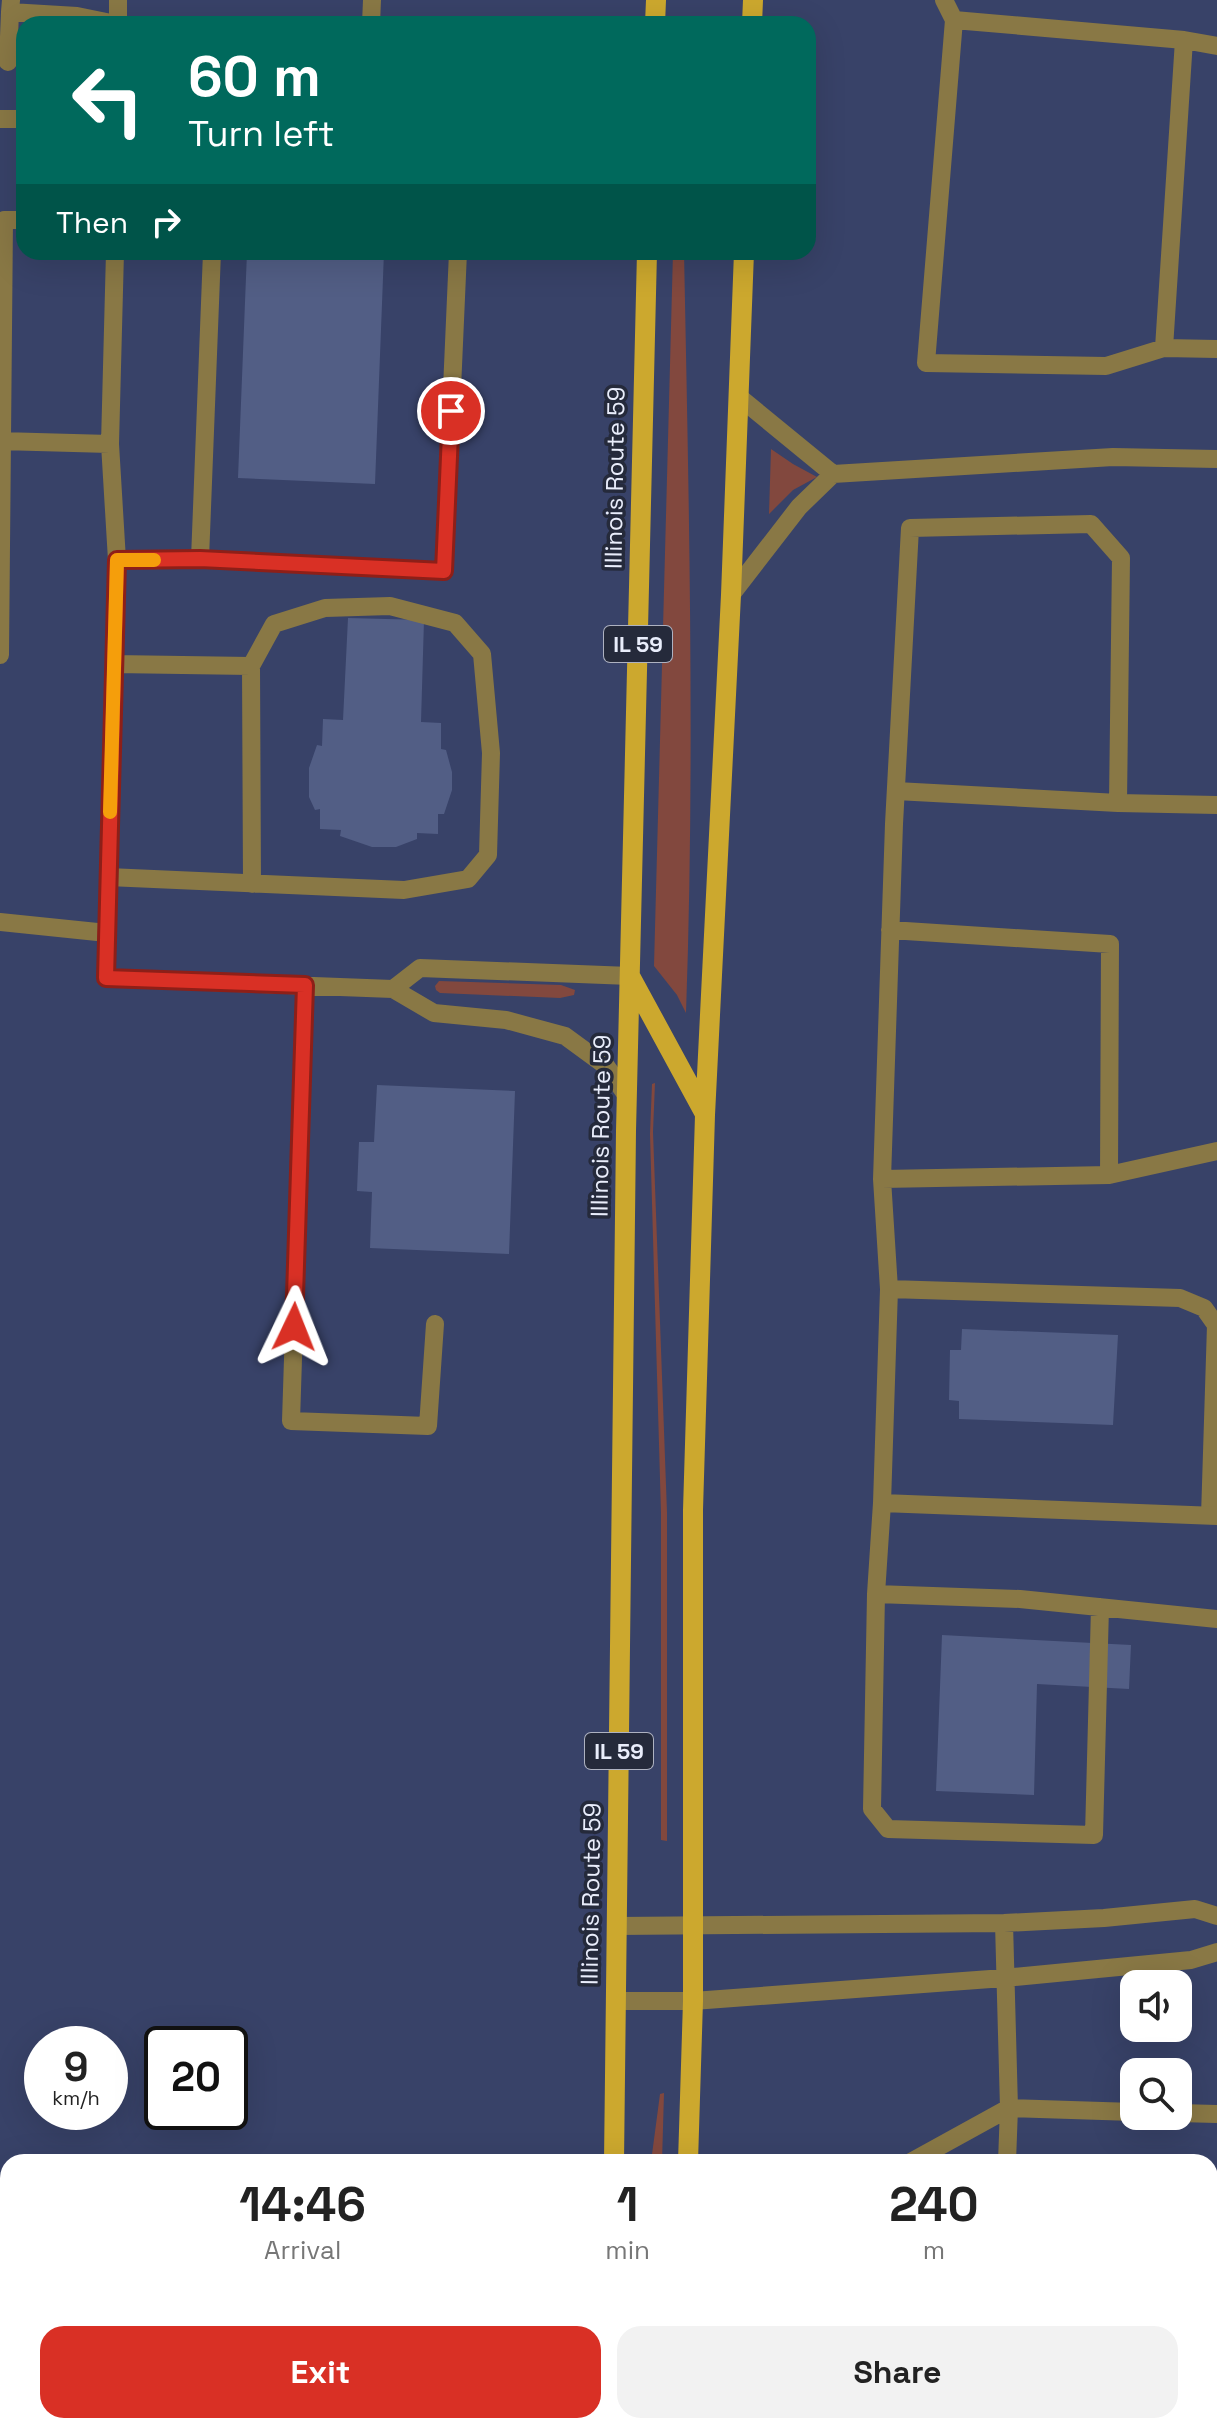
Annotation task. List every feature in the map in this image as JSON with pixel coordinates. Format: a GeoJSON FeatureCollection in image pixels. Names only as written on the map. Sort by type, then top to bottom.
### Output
{"type":"FeatureCollection","features":[{"type":"Feature","properties":{"kind":"main road","name":"Illinois Route 59"},"geometry":{"type":"LineString","coordinates":[[616,2001],[627,1096],[647,260]]}},
{"type":"Feature","properties":{"kind":"main road"},"geometry":{"type":"LineString","coordinates":[[688,2154],[693,2001],[693,1510],[705,1115],[731,595],[744,260]]}},
{"type":"Feature","properties":{"kind":"main road"},"geometry":{"type":"LineString","coordinates":[[630,976],[705,1115]]}},
{"type":"Feature","properties":{"kind":"main road","name":"IL 59"},"geometry":{"type":"LineString","coordinates":[[614,2154],[616,2001]]}},
{"type":"Feature","properties":{"kind":"lane"},"geometry":{"type":"LineString","coordinates":[[944,0],[954,20],[926,363],[1106,366],[1164,348],[1217,349]]}},
{"type":"Feature","properties":{"kind":"lane"},"geometry":{"type":"LineString","coordinates":[[8,62],[10,6],[77,16]]}},
{"type":"Feature","properties":{"kind":"lane"},"geometry":{"type":"LineString","coordinates":[[954,20],[1184,40],[1217,46]]}},
{"type":"Feature","properties":{"kind":"lane"},"geometry":{"type":"LineString","coordinates":[[1164,348],[1184,40]]}},
{"type":"Feature","properties":{"kind":"lane"},"geometry":{"type":"LineString","coordinates":[[0,655],[4,220],[16,220]]}},
{"type":"Feature","properties":{"kind":"lane"},"geometry":{"type":"LineString","coordinates":[[115,260],[110,444],[117,560],[106,978],[393,989],[434,1013],[506,1020],[565,1036],[606,1066],[627,1096]]}},
{"type":"Feature","properties":{"kind":"lane"},"geometry":{"type":"LineString","coordinates":[[200,559],[212,260]]}},
{"type":"Feature","properties":{"kind":"lane"},"geometry":{"type":"LineString","coordinates":[[117,560],[200,559],[444,571],[458,260]]}},
{"type":"Feature","properties":{"kind":"lane"},"geometry":{"type":"LineString","coordinates":[[739,397],[833,474]]}},
{"type":"Feature","properties":{"kind":"lane"},"geometry":{"type":"LineString","coordinates":[[2,441],[110,444]]}},
{"type":"Feature","properties":{"kind":"lane"},"geometry":{"type":"LineString","coordinates":[[731,595],[799,507],[833,474],[1113,457],[1217,459]]}},
{"type":"Feature","properties":{"kind":"lane"},"geometry":{"type":"LineString","coordinates":[[1100,1607],[1094,1835],[888,1829],[872,1809],[876,1594],[889,1289],[882,1179],[890,930],[910,528],[1091,524],[1121,558],[1118,803]]}},
{"type":"Feature","properties":{"kind":"lane"},"geometry":{"type":"LineString","coordinates":[[108,877],[252,884],[404,890],[468,879],[488,855],[491,753],[482,654],[455,623],[390,606],[325,608],[274,624],[251,666],[252,884]]}},
{"type":"Feature","properties":{"kind":"lane"},"geometry":{"type":"LineString","coordinates":[[114,664],[251,666]]}},
{"type":"Feature","properties":{"kind":"lane"},"geometry":{"type":"LineString","coordinates":[[896,791],[1217,805]]}},
{"type":"Feature","properties":{"kind":"lane"},"geometry":{"type":"LineString","coordinates":[[0,922],[107,933]]}},
{"type":"Feature","properties":{"kind":"lane"},"geometry":{"type":"LineString","coordinates":[[890,930],[1110,944],[1109,1175]]}},
{"type":"Feature","properties":{"kind":"lane"},"geometry":{"type":"LineString","coordinates":[[393,989],[420,968],[630,976]]}},
{"type":"Feature","properties":{"kind":"lane"},"geometry":{"type":"LineString","coordinates":[[305,985],[291,1421],[428,1426],[435,1324]]}},
{"type":"Feature","properties":{"kind":"lane"},"geometry":{"type":"LineString","coordinates":[[882,1179],[1109,1175],[1217,1151]]}},
{"type":"Feature","properties":{"kind":"lane"},"geometry":{"type":"LineString","coordinates":[[882,1503],[1214,1516],[1216,1325],[1204,1308],[1180,1298],[889,1289]]}},
{"type":"Feature","properties":{"kind":"lane"},"geometry":{"type":"LineString","coordinates":[[876,1594],[1020,1599],[1217,1619]]}},
{"type":"Feature","properties":{"kind":"lane"},"geometry":{"type":"LineString","coordinates":[[617,1926],[1004,1923],[1195,1909],[1217,1916]]}},
{"type":"Feature","properties":{"kind":"lane"},"geometry":{"type":"LineString","coordinates":[[1004,1923],[1007,2154]]}},
{"type":"Feature","properties":{"kind":"lane"},"geometry":{"type":"LineString","coordinates":[[616,2001],[693,2001],[1004,1978],[1191,1960],[1217,1952]]}},
{"type":"Feature","properties":{"kind":"lane"},"geometry":{"type":"LineString","coordinates":[[926,2154],[1009,2108],[1120,2112]]}},
{"type":"Feature","properties":{"kind":"lane"},"geometry":{"type":"LineString","coordinates":[[1192,2113],[1217,2114]]}},
{"type":"Feature","properties":{"kind":"shaded area"},"geometry":{"type":"Polygon","coordinates":[[[673,260],[684,260],[691,728],[686,1013],[677,995],[654,966],[673,260]]]}},
{"type":"Feature","properties":{"kind":"shaded area"},"geometry":{"type":"Polygon","coordinates":[[[771,449],[817,477],[793,490],[769,514],[771,449]]]}},
{"type":"Feature","properties":{"kind":"shaded area"},"geometry":{"type":"Polygon","coordinates":[[[439,981],[561,985],[575,990],[574,995],[560,998],[440,993],[435,986],[439,981]]]}},
{"type":"Feature","properties":{"kind":"shaded area"},"geometry":{"type":"Polygon","coordinates":[[[655,1083],[653,1132],[667,1512],[667,1841],[661,1840],[661,1513],[650,1134],[652,1084],[655,1083]]]}},
{"type":"Feature","properties":{"kind":"shaded area"},"geometry":{"type":"Polygon","coordinates":[[[664,2093],[662,2154],[652,2154],[660,2094],[664,2093]]]}},
{"type":"Feature","properties":{"kind":"building"},"geometry":{"type":"Polygon","coordinates":[[[247,260],[384,260],[375,484],[238,478],[247,260]]]}},
{"type":"Feature","properties":{"kind":"building"},"geometry":{"type":"Polygon","coordinates":[[[348,618],[424,620],[421,722],[441,723],[441,749],[446,750],[452,772],[452,790],[444,814],[438,814],[438,834],[417,833],[417,839],[396,847],[372,847],[340,836],[341,830],[320,829],[320,809],[315,810],[309,797],[309,768],[317,745],[322,746],[323,719],[343,720],[348,618]]]}},
{"type":"Feature","properties":{"kind":"building"},"geometry":{"type":"Polygon","coordinates":[[[377,1085],[515,1091],[509,1254],[370,1248],[372,1192],[357,1191],[359,1142],[374,1142],[377,1085]]]}},
{"type":"Feature","properties":{"kind":"building"},"geometry":{"type":"Polygon","coordinates":[[[962,1329],[1118,1335],[1113,1425],[959,1419],[959,1401],[949,1400],[950,1350],[961,1350],[962,1329]]]}},
{"type":"Feature","properties":{"kind":"building"},"geometry":{"type":"Polygon","coordinates":[[[942,1635],[1131,1645],[1129,1689],[1037,1684],[1034,1795],[936,1791],[942,1635]]]}},
{"type":"Feature","properties":{"kind":"slow traffic"},"geometry":{"type":"LineString","coordinates":[[110,812],[117,560],[154,560]]}},
{"type":"Feature","properties":{"kind":"route"},"geometry":{"type":"LineString","coordinates":[[294,1327],[305,985],[106,978],[117,560],[200,559],[444,571],[451,411]]}}]}
